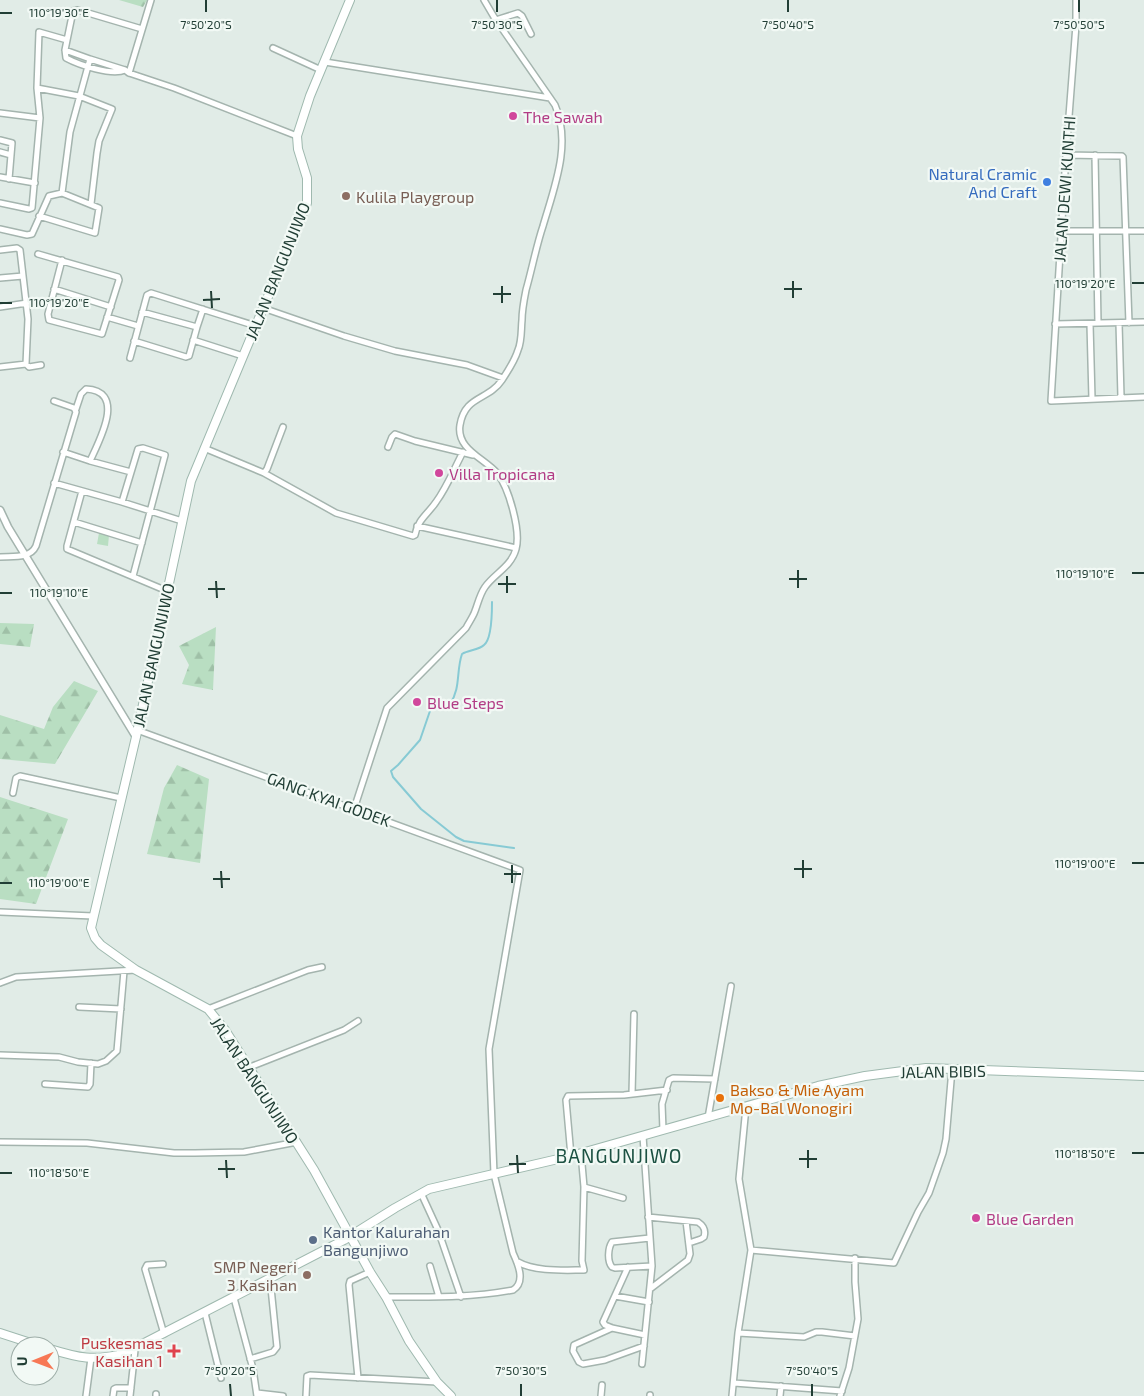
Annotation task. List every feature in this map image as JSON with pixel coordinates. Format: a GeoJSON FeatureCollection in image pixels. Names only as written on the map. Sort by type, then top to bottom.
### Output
{"type":"FeatureCollection","features":[{"type":"Feature","properties":{"kind":"main road","name":"JALAN BANGUNJIWO"},"geometry":{"type":"LineString","coordinates":[[350,0],[310,96],[297,136],[298,149],[307,178],[307,203],[191,481],[137,734],[91,928],[94,938],[98,942],[136,970],[208,1009],[225,1030],[297,1142],[370,1272],[386,1296],[409,1341],[437,1382],[451,1396]]}},
{"type":"Feature","properties":{"kind":"main road","name":"JALAN BIBIS"},"geometry":{"type":"LineString","coordinates":[[60,1352],[83,1358],[91,1358],[110,1357],[135,1350],[351,1236],[429,1189],[571,1156],[818,1086],[865,1076],[926,1068],[1144,1076]]}},
{"type":"Feature","properties":{"kind":"street"},"geometry":{"type":"LineString","coordinates":[[127,71],[151,0]]}},
{"type":"Feature","properties":{"kind":"street"},"geometry":{"type":"LineString","coordinates":[[354,809],[387,708],[466,628],[475,613],[485,586],[504,570],[516,548],[517,529],[507,492],[497,474],[474,455],[463,442],[459,433],[464,410],[472,401],[490,394],[503,378],[519,348],[522,309],[526,290],[562,154],[560,118],[550,98],[484,0]]}},
{"type":"Feature","properties":{"kind":"street","name":"JALAN DEWI KUNTHI"},"geometry":{"type":"LineString","coordinates":[[1076,0],[1051,401],[1092,399]]}},
{"type":"Feature","properties":{"kind":"street"},"geometry":{"type":"LineString","coordinates":[[127,71],[118,72],[88,67],[66,58],[65,50],[73,11],[142,29]]}},
{"type":"Feature","properties":{"kind":"street"},"geometry":{"type":"LineString","coordinates":[[496,20],[518,13],[522,16],[531,34]]}},
{"type":"Feature","properties":{"kind":"street"},"geometry":{"type":"LineString","coordinates":[[0,202],[30,208],[40,118],[37,88],[39,32],[67,40]]}},
{"type":"Feature","properties":{"kind":"street"},"geometry":{"type":"LineString","coordinates":[[273,48],[321,70]]}},
{"type":"Feature","properties":{"kind":"street"},"geometry":{"type":"LineString","coordinates":[[65,50],[174,88],[297,136]]}},
{"type":"Feature","properties":{"kind":"street"},"geometry":{"type":"LineString","coordinates":[[62,193],[70,132],[90,59]]}},
{"type":"Feature","properties":{"kind":"street"},"geometry":{"type":"LineString","coordinates":[[325,62],[550,98]]}},
{"type":"Feature","properties":{"kind":"street"},"geometry":{"type":"LineString","coordinates":[[37,88],[79,96],[112,109],[96,153],[91,204]]}},
{"type":"Feature","properties":{"kind":"street"},"geometry":{"type":"LineString","coordinates":[[0,113],[40,118]]}},
{"type":"Feature","properties":{"kind":"street"},"geometry":{"type":"LineString","coordinates":[[0,140],[12,143],[9,178]]}},
{"type":"Feature","properties":{"kind":"street"},"geometry":{"type":"LineString","coordinates":[[0,152],[11,155]]}},
{"type":"Feature","properties":{"kind":"street"},"geometry":{"type":"LineString","coordinates":[[1066,155],[1123,156],[1129,323]]}},
{"type":"Feature","properties":{"kind":"street"},"geometry":{"type":"LineString","coordinates":[[1095,155],[1098,323]]}},
{"type":"Feature","properties":{"kind":"street"},"geometry":{"type":"LineString","coordinates":[[0,177],[34,183]]}},
{"type":"Feature","properties":{"kind":"street"},"geometry":{"type":"LineString","coordinates":[[0,229],[32,234],[39,216],[49,196],[62,193],[98,208],[94,234],[39,216]]}},
{"type":"Feature","properties":{"kind":"street"},"geometry":{"type":"LineString","coordinates":[[1061,231],[1144,230]]}},
{"type":"Feature","properties":{"kind":"street"},"geometry":{"type":"LineString","coordinates":[[0,250],[19,249],[28,319],[26,364]]}},
{"type":"Feature","properties":{"kind":"street"},"geometry":{"type":"LineString","coordinates":[[38,254],[62,260],[117,276],[119,280],[102,334],[50,321],[48,314],[62,260]]}},
{"type":"Feature","properties":{"kind":"street"},"geometry":{"type":"LineString","coordinates":[[0,278],[23,276]]}},
{"type":"Feature","properties":{"kind":"street"},"geometry":{"type":"LineString","coordinates":[[54,290],[111,307]]}},
{"type":"Feature","properties":{"kind":"street"},"geometry":{"type":"LineString","coordinates":[[130,358],[147,295],[151,292],[256,326]]}},
{"type":"Feature","properties":{"kind":"street"},"geometry":{"type":"LineString","coordinates":[[0,306],[27,303]]}},
{"type":"Feature","properties":{"kind":"street"},"geometry":{"type":"LineString","coordinates":[[263,308],[344,336],[395,351],[467,365],[503,378]]}},
{"type":"Feature","properties":{"kind":"street"},"geometry":{"type":"LineString","coordinates":[[134,341],[186,357],[189,356],[203,309]]}},
{"type":"Feature","properties":{"kind":"street"},"geometry":{"type":"LineString","coordinates":[[142,312],[197,327]]}},
{"type":"Feature","properties":{"kind":"street"},"geometry":{"type":"LineString","coordinates":[[107,317],[138,326]]}},
{"type":"Feature","properties":{"kind":"street"},"geometry":{"type":"LineString","coordinates":[[1055,324],[1144,322]]}},
{"type":"Feature","properties":{"kind":"street"},"geometry":{"type":"LineString","coordinates":[[1119,323],[1121,397]]}},
{"type":"Feature","properties":{"kind":"street"},"geometry":{"type":"LineString","coordinates":[[1090,324],[1092,399],[1144,397]]}},
{"type":"Feature","properties":{"kind":"street"},"geometry":{"type":"LineString","coordinates":[[193,340],[243,356]]}},
{"type":"Feature","properties":{"kind":"street"},"geometry":{"type":"LineString","coordinates":[[0,367],[26,364],[32,367],[41,365]]}},
{"type":"Feature","properties":{"kind":"street"},"geometry":{"type":"LineString","coordinates":[[0,557],[27,555],[33,552],[76,409],[81,394],[86,389],[103,396],[108,401],[108,412],[100,440],[90,461]]}},
{"type":"Feature","properties":{"kind":"street"},"geometry":{"type":"LineString","coordinates":[[54,400],[76,409]]}},
{"type":"Feature","properties":{"kind":"street"},"geometry":{"type":"LineString","coordinates":[[264,473],[284,427]]}},
{"type":"Feature","properties":{"kind":"street"},"geometry":{"type":"LineString","coordinates":[[388,447],[395,434],[474,455]]}},
{"type":"Feature","properties":{"kind":"street"},"geometry":{"type":"LineString","coordinates":[[122,502],[139,448],[165,456],[152,511],[133,576]]}},
{"type":"Feature","properties":{"kind":"street"},"geometry":{"type":"LineString","coordinates":[[204,448],[264,473],[336,514],[413,536],[417,526],[437,501],[463,452]]}},
{"type":"Feature","properties":{"kind":"street"},"geometry":{"type":"LineString","coordinates":[[63,452],[131,472]]}},
{"type":"Feature","properties":{"kind":"street"},"geometry":{"type":"LineString","coordinates":[[54,483],[182,521]]}},
{"type":"Feature","properties":{"kind":"street"},"geometry":{"type":"LineString","coordinates":[[82,491],[67,549],[167,591]]}},
{"type":"Feature","properties":{"kind":"street"},"geometry":{"type":"LineString","coordinates":[[0,510],[8,526],[137,734]]}},
{"type":"Feature","properties":{"kind":"street"},"geometry":{"type":"LineString","coordinates":[[74,522],[142,543]]}},
{"type":"Feature","properties":{"kind":"street"},"geometry":{"type":"LineString","coordinates":[[417,526],[516,548]]}},
{"type":"Feature","properties":{"kind":"street","name":"GANG KYAI GODEK"},"geometry":{"type":"LineString","coordinates":[[137,734],[354,809],[520,870],[489,1049],[494,1174]]}},
{"type":"Feature","properties":{"kind":"street"},"geometry":{"type":"LineString","coordinates":[[13,793],[16,778],[20,776],[121,798]]}},
{"type":"Feature","properties":{"kind":"street"},"geometry":{"type":"LineString","coordinates":[[0,912],[93,916]]}},
{"type":"Feature","properties":{"kind":"street"},"geometry":{"type":"LineString","coordinates":[[208,1009],[308,970],[322,968]]}},
{"type":"Feature","properties":{"kind":"street"},"geometry":{"type":"LineString","coordinates":[[0,983],[16,977],[136,970]]}},
{"type":"Feature","properties":{"kind":"street"},"geometry":{"type":"LineString","coordinates":[[0,1055],[59,1057],[91,1063],[102,1063],[113,1056],[117,1052],[124,971]]}},
{"type":"Feature","properties":{"kind":"street"},"geometry":{"type":"LineString","coordinates":[[708,1118],[731,986]]}},
{"type":"Feature","properties":{"kind":"street"},"geometry":{"type":"LineString","coordinates":[[79,1007],[121,1009]]}},
{"type":"Feature","properties":{"kind":"street"},"geometry":{"type":"LineString","coordinates":[[632,1094],[634,1014]]}},
{"type":"Feature","properties":{"kind":"street"},"geometry":{"type":"LineString","coordinates":[[250,1067],[344,1030],[358,1021]]}},
{"type":"Feature","properties":{"kind":"street"},"geometry":{"type":"LineString","coordinates":[[44,1084],[88,1087],[90,1084],[91,1063]]}},
{"type":"Feature","properties":{"kind":"street"},"geometry":{"type":"LineString","coordinates":[[751,1250],[856,1258],[891,1263],[895,1261],[929,1193],[943,1153],[952,1069]]}},
{"type":"Feature","properties":{"kind":"street"},"geometry":{"type":"LineString","coordinates":[[663,1130],[662,1104],[669,1080],[673,1078],[715,1079]]}},
{"type":"Feature","properties":{"kind":"street"},"geometry":{"type":"LineString","coordinates":[[571,1156],[566,1100],[568,1096],[632,1094],[667,1090]]}},
{"type":"Feature","properties":{"kind":"street"},"geometry":{"type":"LineString","coordinates":[[732,1396],[738,1333],[751,1250],[739,1179],[746,1107]]}},
{"type":"Feature","properties":{"kind":"street"},"geometry":{"type":"LineString","coordinates":[[642,1136],[652,1266],[642,1364]]}},
{"type":"Feature","properties":{"kind":"street"},"geometry":{"type":"LineString","coordinates":[[0,1142],[97,1144],[185,1153],[244,1152],[297,1142]]}},
{"type":"Feature","properties":{"kind":"street"},"geometry":{"type":"LineString","coordinates":[[518,1262],[528,1267],[584,1270],[582,1260],[584,1187],[581,1153]]}},
{"type":"Feature","properties":{"kind":"street"},"geometry":{"type":"LineString","coordinates":[[386,1296],[461,1297],[513,1290],[518,1287],[520,1278],[518,1262],[513,1253],[494,1174]]}},
{"type":"Feature","properties":{"kind":"street"},"geometry":{"type":"LineString","coordinates":[[584,1187],[623,1198]]}},
{"type":"Feature","properties":{"kind":"street"},"geometry":{"type":"LineString","coordinates":[[421,1193],[438,1230],[461,1297]]}},
{"type":"Feature","properties":{"kind":"street"},"geometry":{"type":"LineString","coordinates":[[648,1217],[698,1222],[705,1229],[704,1237],[701,1240],[689,1243]]}},
{"type":"Feature","properties":{"kind":"street"},"geometry":{"type":"LineString","coordinates":[[650,1289],[688,1260],[690,1254],[686,1221]]}},
{"type":"Feature","properties":{"kind":"street"},"geometry":{"type":"LineString","coordinates":[[650,1238],[610,1243],[610,1265],[615,1268],[652,1266]]}},
{"type":"Feature","properties":{"kind":"street"},"geometry":{"type":"LineString","coordinates":[[734,1383],[841,1393],[849,1368],[858,1318],[855,1282],[856,1258]]}},
{"type":"Feature","properties":{"kind":"street"},"geometry":{"type":"LineString","coordinates":[[163,1264],[147,1265],[145,1269],[164,1334]]}},
{"type":"Feature","properties":{"kind":"street"},"geometry":{"type":"LineString","coordinates":[[430,1266],[439,1297]]}},
{"type":"Feature","properties":{"kind":"street"},"geometry":{"type":"LineString","coordinates":[[628,1267],[604,1322],[605,1325],[612,1328],[645,1335]]}},
{"type":"Feature","properties":{"kind":"street"},"geometry":{"type":"LineString","coordinates":[[358,1378],[348,1284],[350,1281],[370,1272]]}},
{"type":"Feature","properties":{"kind":"street"},"geometry":{"type":"LineString","coordinates":[[250,1359],[273,1352],[277,1347],[270,1278]]}},
{"type":"Feature","properties":{"kind":"street"},"geometry":{"type":"LineString","coordinates":[[614,1296],[649,1302]]}},
{"type":"Feature","properties":{"kind":"street"},"geometry":{"type":"LineString","coordinates":[[234,1298],[257,1395],[283,1396]]}},
{"type":"Feature","properties":{"kind":"street"},"geometry":{"type":"LineString","coordinates":[[205,1313],[221,1378]]}},
{"type":"Feature","properties":{"kind":"street"},"geometry":{"type":"LineString","coordinates":[[612,1328],[574,1345],[573,1351],[579,1362],[583,1364],[605,1360],[644,1346]]}},
{"type":"Feature","properties":{"kind":"street"},"geometry":{"type":"LineString","coordinates":[[738,1333],[804,1337],[816,1332],[822,1332],[855,1336]]}},
{"type":"Feature","properties":{"kind":"street"},"geometry":{"type":"LineString","coordinates":[[130,1396],[135,1350]]}},
{"type":"Feature","properties":{"kind":"street"},"geometry":{"type":"LineString","coordinates":[[86,1396],[91,1358]]}},
{"type":"Feature","properties":{"kind":"street"},"geometry":{"type":"LineString","coordinates":[[306,1396],[307,1376],[437,1382]]}},
{"type":"Feature","properties":{"kind":"street"},"geometry":{"type":"LineString","coordinates":[[601,1396],[602,1385]]}},
{"type":"Feature","properties":{"kind":"street"},"geometry":{"type":"LineString","coordinates":[[780,1396],[781,1386]]}},
{"type":"Feature","properties":{"kind":"street"},"geometry":{"type":"LineString","coordinates":[[113,1396],[114,1389],[116,1388],[131,1388]]}},
{"type":"Feature","properties":{"kind":"green space"},"geometry":{"type":"Polygon","coordinates":[[[119,0],[147,0],[143,7],[119,0]]]}},
{"type":"Feature","properties":{"kind":"green space"},"geometry":{"type":"Polygon","coordinates":[[[99,533],[109,535],[108,546],[97,544],[99,533]]]}},
{"type":"Feature","properties":{"kind":"green space"},"geometry":{"type":"Polygon","coordinates":[[[0,623],[34,624],[30,647],[0,644],[0,623]]]}},
{"type":"Feature","properties":{"kind":"green space"},"geometry":{"type":"Polygon","coordinates":[[[216,627],[213,690],[182,684],[189,665],[179,646],[216,627]]]}},
{"type":"Feature","properties":{"kind":"green space"},"geometry":{"type":"Polygon","coordinates":[[[74,681],[98,691],[55,764],[0,759],[0,715],[44,729],[53,707],[74,681]]]}},
{"type":"Feature","properties":{"kind":"green space"},"geometry":{"type":"Polygon","coordinates":[[[177,765],[209,779],[200,863],[147,854],[164,788],[177,765]]]}},
{"type":"Feature","properties":{"kind":"green space"},"geometry":{"type":"Polygon","coordinates":[[[0,797],[68,819],[36,904],[0,899],[0,797]]]}},
{"type":"Feature","properties":{"kind":"waterway"},"geometry":{"type":"LineString","coordinates":[[492,602],[491,625],[487,642],[482,647],[462,654],[456,692],[450,704],[431,708],[420,740],[391,771],[393,777],[421,809],[456,837],[464,841],[514,848]]}},
{"type":"Feature","properties":{"kind":"place","name":"The Sawah"},"geometry":{"type":"Point","coordinates":[513,116]}},
{"type":"Feature","properties":{"kind":"place","name":"Natural Cramic And Craft"},"geometry":{"type":"Point","coordinates":[1047,182]}},
{"type":"Feature","properties":{"kind":"place","name":"Kulila Playgroup"},"geometry":{"type":"Point","coordinates":[346,196]}},
{"type":"Feature","properties":{"kind":"place","name":"Villa Tropicana"},"geometry":{"type":"Point","coordinates":[439,473]}},
{"type":"Feature","properties":{"kind":"place","name":"Blue Steps"},"geometry":{"type":"Point","coordinates":[417,702]}},
{"type":"Feature","properties":{"kind":"place","name":"Bakso & Mie Ayam Mo-Bal Wonogiri"},"geometry":{"type":"Point","coordinates":[720,1098]}},
{"type":"Feature","properties":{"kind":"place","name":"Blue Garden"},"geometry":{"type":"Point","coordinates":[976,1218]}},
{"type":"Feature","properties":{"kind":"place","name":"Kantor Kalurahan Bangunjiwo"},"geometry":{"type":"Point","coordinates":[313,1240]}},
{"type":"Feature","properties":{"kind":"place","name":"SMP Negeri 3 Kasihan"},"geometry":{"type":"Point","coordinates":[307,1275]}},
{"type":"Feature","properties":{"kind":"place","name":"Puskesmas Kasihan 1"},"geometry":{"type":"Point","coordinates":[174,1351]}},
{"type":"Feature","properties":{"kind":"district","name":"BANGUNJIWO"},"geometry":{"type":"Point","coordinates":[619,1155]}}]}
